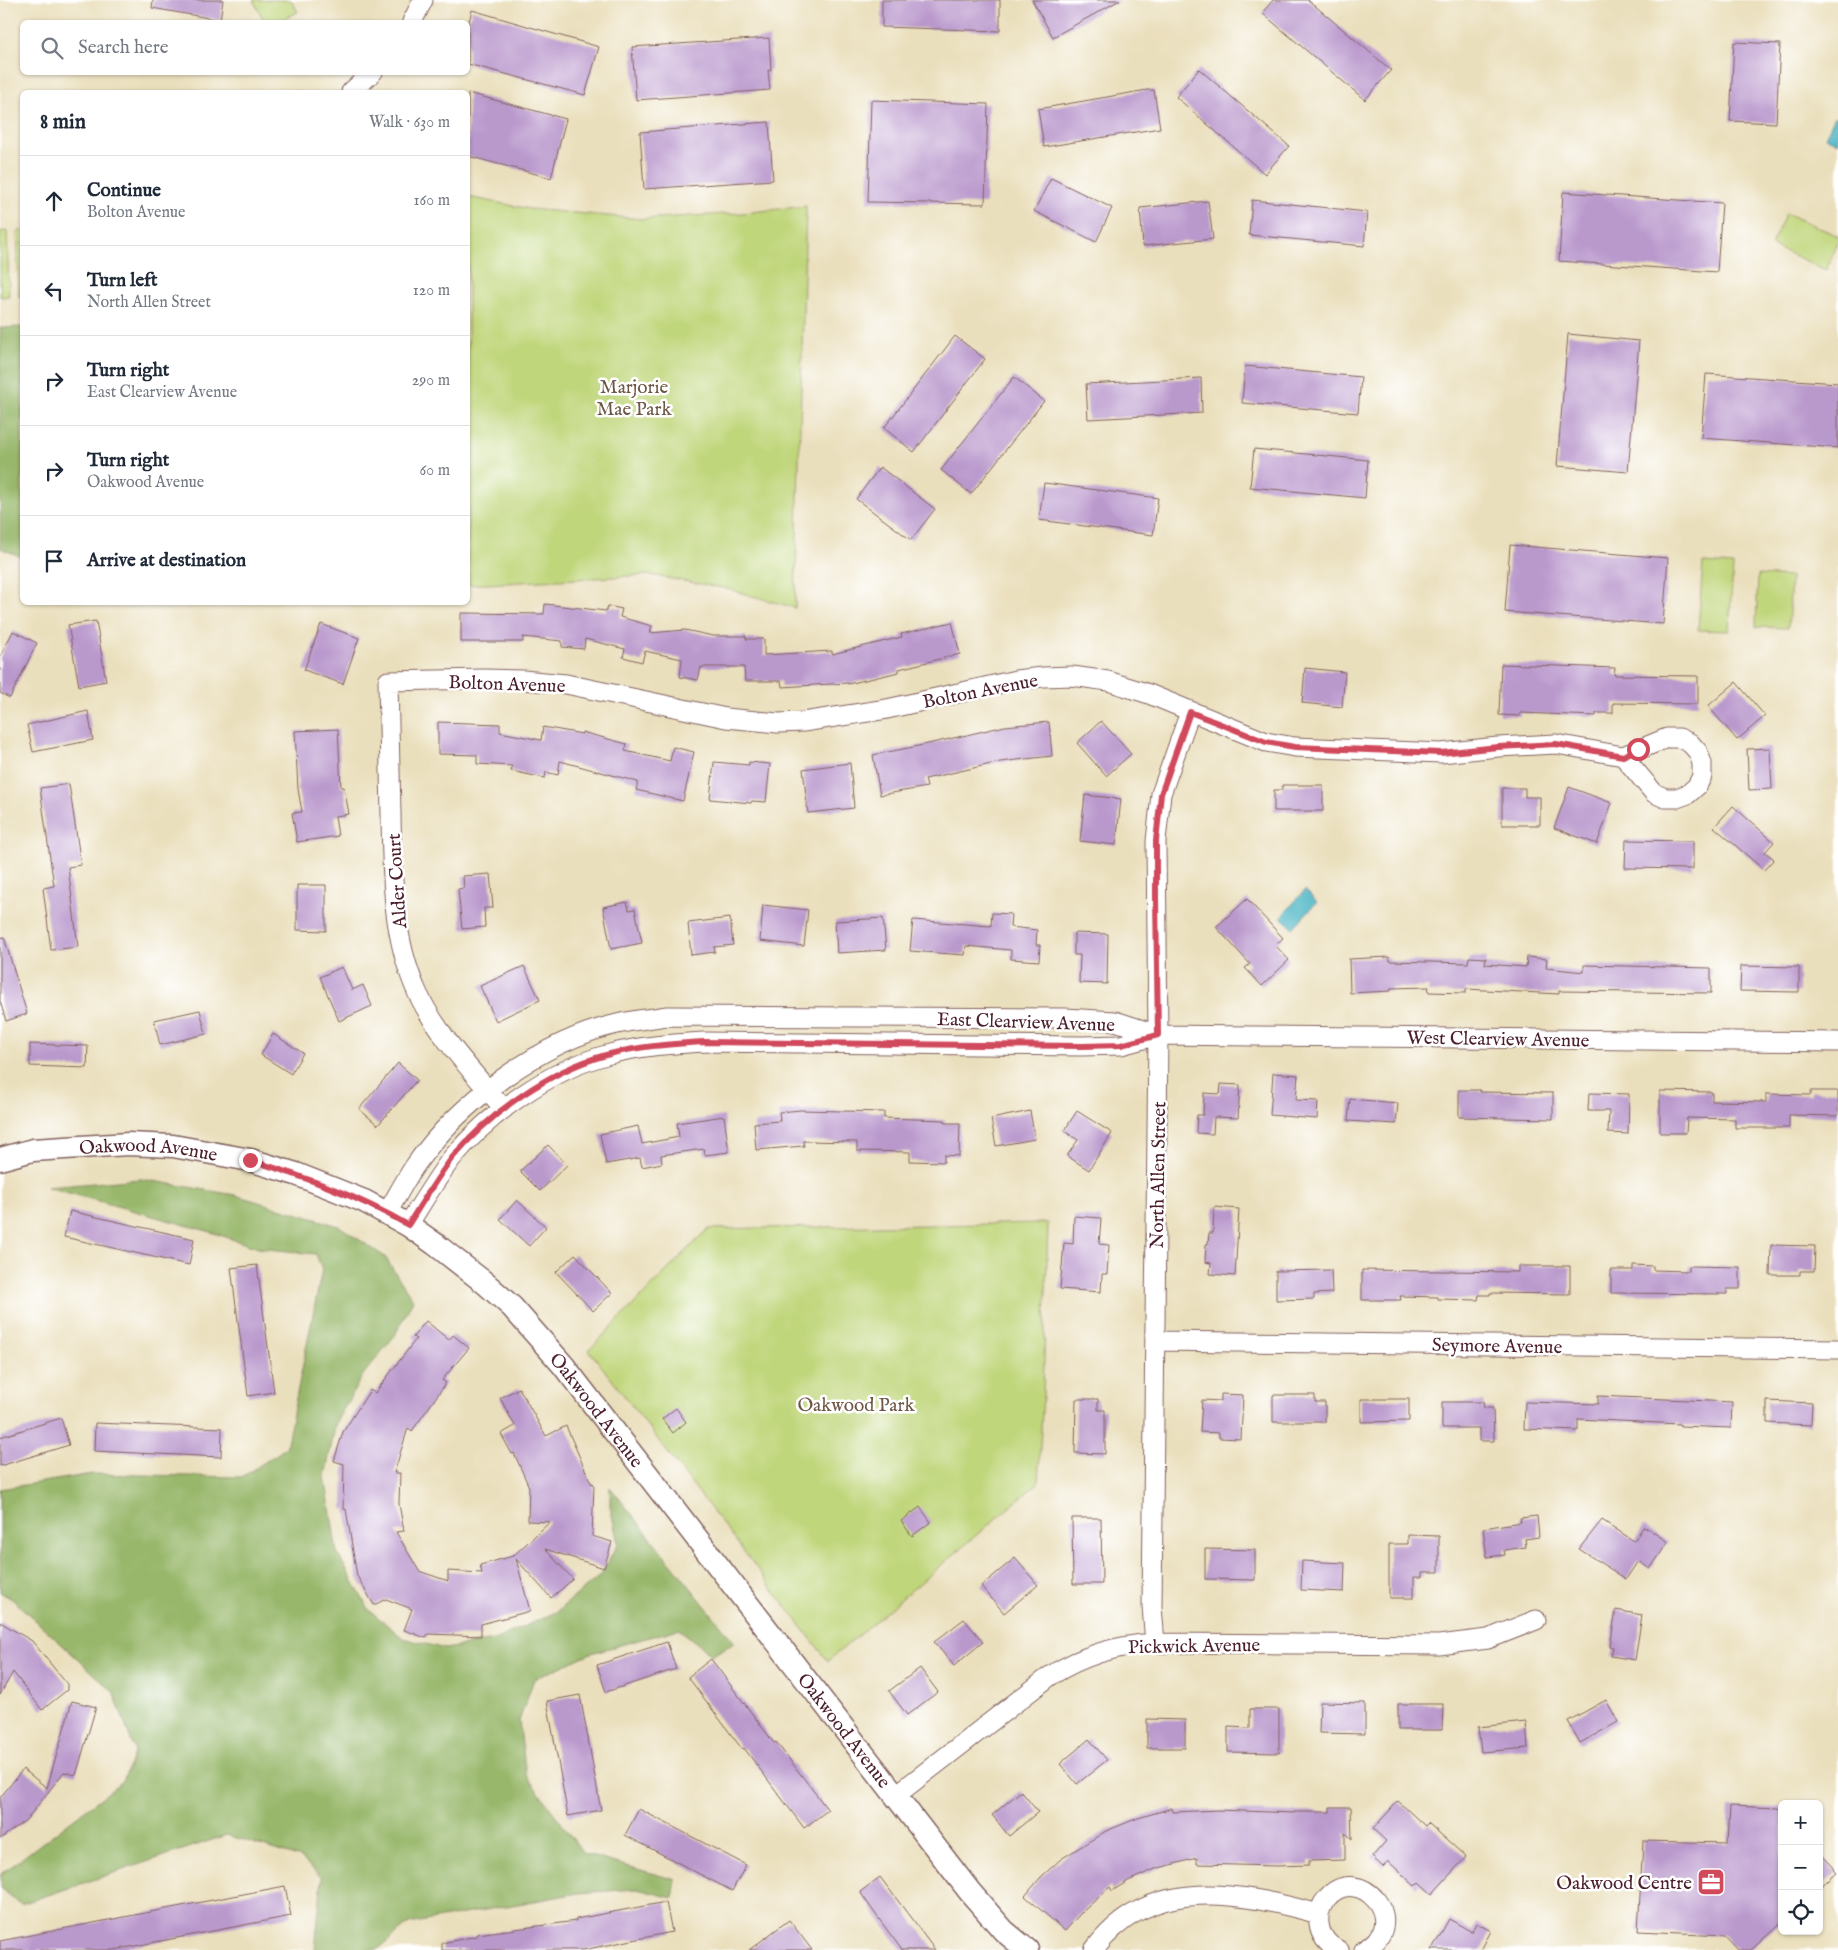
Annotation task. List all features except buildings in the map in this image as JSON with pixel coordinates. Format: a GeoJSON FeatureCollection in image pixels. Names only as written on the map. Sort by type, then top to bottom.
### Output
{"type":"FeatureCollection","features":[{"type":"Feature","properties":{"kind":"street"},"geometry":{"type":"LineString","coordinates":[[413,20],[423,0]]}},
{"type":"Feature","properties":{"kind":"street"},"geometry":{"type":"LineString","coordinates":[[353,90],[370,75]]}},
{"type":"Feature","properties":{"kind":"street","name":"Bolton Avenue"},"geometry":{"type":"LineString","coordinates":[[388,681],[494,679],[566,684],[726,718],[778,723],[803,722],[887,709],[1016,680],[1043,676],[1072,676],[1108,681],[1149,694],[1266,742],[1295,747],[1441,753],[1498,747],[1556,744],[1623,756]]}},
{"type":"Feature","properties":{"kind":"street","name":"Alder Court"},"geometry":{"type":"LineString","coordinates":[[388,681],[392,875],[396,916],[410,974],[430,1016],[448,1042],[504,1109]]}},
{"type":"Feature","properties":{"kind":"street","name":"North Allen Street"},"geometry":{"type":"LineString","coordinates":[[1155,1643],[1152,1607],[1158,1035],[1156,841],[1161,794],[1190,712]]}},
{"type":"Feature","properties":{"kind":"street","name":"East Clearview Avenue"},"geometry":{"type":"LineString","coordinates":[[387,1213],[420,1159],[450,1123],[488,1090],[536,1056],[581,1035],[617,1024],[666,1016],[1065,1018],[1115,1021],[1158,1035]]}},
{"type":"Feature","properties":{"kind":"street","name":"East Clearview Avenue"},"geometry":{"type":"LineString","coordinates":[[408,1225],[451,1160],[485,1123],[543,1082],[605,1055],[658,1044],[704,1042],[1082,1046],[1121,1045],[1158,1035]]}},
{"type":"Feature","properties":{"kind":"street","name":"West Clearview Avenue"},"geometry":{"type":"LineString","coordinates":[[1158,1035],[1838,1042]]}},
{"type":"Feature","properties":{"kind":"street","name":"Oakwood Avenue"},"geometry":{"type":"LineString","coordinates":[[0,1159],[33,1150],[128,1144],[173,1146],[250,1160],[296,1174],[364,1201],[408,1225],[486,1283],[531,1327],[598,1408],[970,1892],[1004,1930],[1027,1950]]}},
{"type":"Feature","properties":{"kind":"street","name":"Seymore Avenue"},"geometry":{"type":"LineString","coordinates":[[1155,1341],[1838,1349]]}},
{"type":"Feature","properties":{"kind":"street","name":"Pickwick Avenue"},"geometry":{"type":"LineString","coordinates":[[895,1796],[1050,1676],[1067,1665],[1091,1654],[1118,1647],[1155,1643],[1439,1645],[1488,1639],[1536,1620]]}},
{"type":"Feature","properties":{"kind":"street"},"geometry":{"type":"LineString","coordinates":[[1339,1950],[1328,1942],[1322,1934],[1319,1914],[1323,1903],[1330,1894],[1340,1889],[1351,1887],[1363,1889],[1372,1895],[1380,1904],[1384,1914],[1380,1936],[1374,1944],[1364,1950]]}},
{"type":"Feature","properties":{"kind":"street"},"geometry":{"type":"LineString","coordinates":[[1094,1950],[1125,1920],[1152,1904],[1185,1895],[1219,1894],[1237,1896],[1272,1902],[1319,1914]]}},
{"type":"Feature","properties":{"kind":"green space"},"geometry":{"type":"Polygon","coordinates":[[[253,0],[291,0],[298,12],[281,20],[264,20],[253,0]]]}},
{"type":"Feature","properties":{"kind":"green space","name":"Marjorie Mae Park"},"geometry":{"type":"Polygon","coordinates":[[[470,197],[530,209],[642,219],[743,213],[806,206],[795,608],[724,588],[649,575],[470,585],[470,197]]]}},
{"type":"Feature","properties":{"kind":"green space"},"geometry":{"type":"Polygon","coordinates":[[[1786,213],[1838,236],[1838,243],[1826,270],[1771,245],[1786,213]]]}},
{"type":"Feature","properties":{"kind":"green space"},"geometry":{"type":"Polygon","coordinates":[[[7,231],[9,296],[0,297],[0,232],[7,231]]]}},
{"type":"Feature","properties":{"kind":"green space"},"geometry":{"type":"Polygon","coordinates":[[[17,231],[20,231],[19,297],[17,231]]]}},
{"type":"Feature","properties":{"kind":"green space"},"geometry":{"type":"Polygon","coordinates":[[[20,327],[20,556],[0,548],[0,328],[20,327]]]}},
{"type":"Feature","properties":{"kind":"green space"},"geometry":{"type":"Polygon","coordinates":[[[1703,563],[1733,565],[1729,631],[1698,630],[1703,563]]]}},
{"type":"Feature","properties":{"kind":"green space"},"geometry":{"type":"Polygon","coordinates":[[[1758,575],[1791,577],[1788,628],[1756,627],[1758,575]]]}},
{"type":"Feature","properties":{"kind":"green space"},"geometry":{"type":"Polygon","coordinates":[[[141,1179],[235,1195],[339,1226],[385,1257],[413,1300],[395,1335],[363,1375],[336,1422],[325,1476],[337,1553],[369,1610],[403,1638],[445,1649],[494,1640],[556,1612],[602,1574],[618,1543],[610,1506],[610,1487],[735,1643],[712,1655],[679,1629],[591,1653],[534,1679],[519,1721],[526,1775],[584,1854],[676,1880],[673,1898],[637,1889],[578,1893],[409,1924],[377,1950],[315,1950],[322,1878],[301,1858],[227,1835],[21,1904],[0,1888],[0,1875],[123,1781],[135,1751],[113,1691],[12,1599],[0,1592],[0,1489],[92,1474],[242,1477],[286,1448],[322,1270],[316,1254],[258,1248],[211,1232],[47,1187],[141,1179]]]}},
{"type":"Feature","properties":{"kind":"green space","name":"Oakwood Park"},"geometry":{"type":"Polygon","coordinates":[[[1048,1223],[1043,1394],[1038,1483],[828,1661],[589,1350],[708,1229],[1048,1223]]]}},
{"type":"Feature","properties":{"kind":"water"},"geometry":{"type":"Polygon","coordinates":[[[1835,116],[1838,118],[1838,143],[1825,137],[1835,116]]]}},
{"type":"Feature","properties":{"kind":"water"},"geometry":{"type":"Polygon","coordinates":[[[1305,890],[1317,902],[1293,928],[1281,917],[1305,890]]]}},
{"type":"Feature","properties":{"kind":"place","name":"Oakwood Centre"},"geometry":{"type":"Point","coordinates":[1711,1882]}},
{"type":"Feature","properties":{"kind":"route"},"geometry":{"type":"LineString","coordinates":[[250,1160],[296,1174],[364,1201],[408,1225],[451,1160],[485,1123],[543,1082],[605,1055],[658,1044],[704,1042],[1082,1046],[1121,1045],[1158,1035],[1156,841],[1161,794],[1190,712],[1266,742],[1295,747],[1441,753],[1498,747],[1556,744],[1623,756],[1638,749]]}}]}
